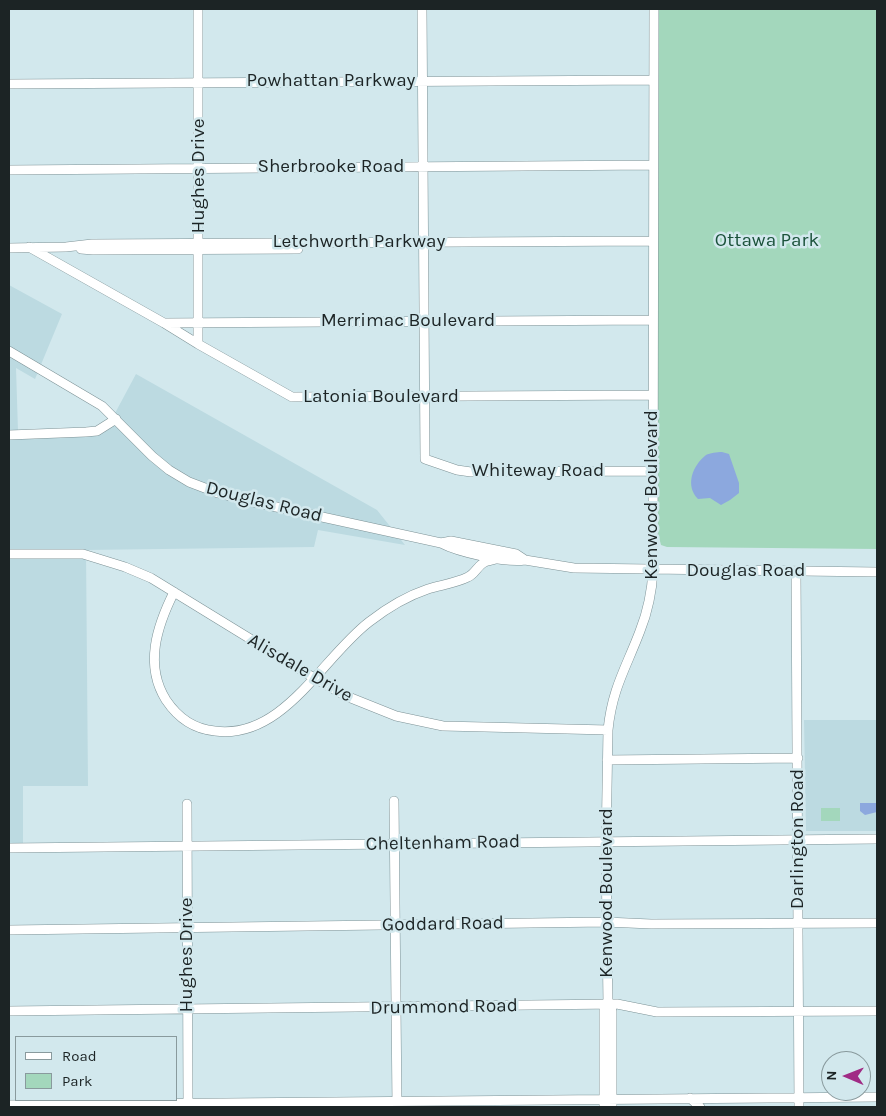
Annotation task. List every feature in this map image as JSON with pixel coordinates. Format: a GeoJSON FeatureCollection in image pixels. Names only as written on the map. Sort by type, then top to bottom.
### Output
{"type":"FeatureCollection","features":[{"type":"Feature","properties":{"kind":"street","name":"Hughes Drive"},"geometry":{"type":"LineString","coordinates":[[198,9],[198,344]]}},
{"type":"Feature","properties":{"kind":"street"},"geometry":{"type":"LineString","coordinates":[[422,9],[424,397]]}},
{"type":"Feature","properties":{"kind":"street","name":"Kenwood Boulevard"},"geometry":{"type":"LineString","coordinates":[[608,1103],[612,1011],[608,1005],[606,922],[608,730],[611,704],[617,683],[646,614],[654,570],[652,395],[654,9]]}},
{"type":"Feature","properties":{"kind":"street","name":"Powhattan Parkway"},"geometry":{"type":"LineString","coordinates":[[9,84],[653,80]]}},
{"type":"Feature","properties":{"kind":"street","name":"Sherbrooke Road"},"geometry":{"type":"LineString","coordinates":[[9,170],[653,165]]}},
{"type":"Feature","properties":{"kind":"street","name":"Letchworth Parkway"},"geometry":{"type":"LineString","coordinates":[[9,248],[66,247],[92,244],[199,246],[653,244]]}},
{"type":"Feature","properties":{"kind":"street","name":"Latonia Boulevard"},"geometry":{"type":"LineString","coordinates":[[29,247],[164,322],[198,344],[292,397],[652,395]]}},
{"type":"Feature","properties":{"kind":"street","name":"Merrimac Boulevard"},"geometry":{"type":"LineString","coordinates":[[164,322],[653,320]]}},
{"type":"Feature","properties":{"kind":"street","name":"Douglas Road"},"geometry":{"type":"LineString","coordinates":[[9,351],[102,406],[158,462],[179,476],[204,488],[249,501],[441,543],[450,548],[515,562],[525,560],[574,568],[877,572]]}},
{"type":"Feature","properties":{"kind":"street","name":"Whiteway Road"},"geometry":{"type":"LineString","coordinates":[[424,397],[425,459],[457,470],[472,472],[652,471]]}},
{"type":"Feature","properties":{"kind":"street"},"geometry":{"type":"LineString","coordinates":[[9,435],[91,432],[97,431],[116,419]]}},
{"type":"Feature","properties":{"kind":"street","name":"Douglas Road"},"geometry":{"type":"LineString","coordinates":[[441,543],[451,541],[516,554],[525,560]]}},
{"type":"Feature","properties":{"kind":"street"},"geometry":{"type":"LineString","coordinates":[[466,551],[474,562],[472,575]]}},
{"type":"Feature","properties":{"kind":"street","name":"Alisdale Drive"},"geometry":{"type":"LineString","coordinates":[[9,554],[83,554],[108,561],[151,578],[314,678],[346,696],[396,716],[443,726],[608,730]]}},
{"type":"Feature","properties":{"kind":"street"},"geometry":{"type":"LineString","coordinates":[[174,592],[158,628],[154,655],[158,684],[167,701],[183,720],[204,730],[228,733],[248,729],[272,717],[284,708],[314,678],[349,638],[378,615],[416,594],[462,580],[472,575],[484,562],[498,558]]}},
{"type":"Feature","properties":{"kind":"street","name":"Darlington Road"},"geometry":{"type":"LineString","coordinates":[[796,571],[799,1102]]}},
{"type":"Feature","properties":{"kind":"street"},"geometry":{"type":"LineString","coordinates":[[607,760],[798,758]]}},
{"type":"Feature","properties":{"kind":"street"},"geometry":{"type":"LineString","coordinates":[[394,801],[397,1104]]}},
{"type":"Feature","properties":{"kind":"street","name":"Hughes Drive"},"geometry":{"type":"LineString","coordinates":[[187,804],[188,1105]]}},
{"type":"Feature","properties":{"kind":"street","name":"Cheltenham Road"},"geometry":{"type":"LineString","coordinates":[[9,848],[877,840]]}},
{"type":"Feature","properties":{"kind":"street","name":"Goddard Road"},"geometry":{"type":"LineString","coordinates":[[9,930],[606,922],[651,924],[877,923]]}},
{"type":"Feature","properties":{"kind":"street","name":"Drummond Road"},"geometry":{"type":"LineString","coordinates":[[9,1011],[624,1005],[647,1012],[877,1011]]}},
{"type":"Feature","properties":{"kind":"street"},"geometry":{"type":"LineString","coordinates":[[690,1098],[700,1107]]}},
{"type":"Feature","properties":{"kind":"street"},"geometry":{"type":"LineString","coordinates":[[9,1105],[608,1103],[690,1098],[799,1102],[877,1098]]}},
{"type":"Feature","properties":{"kind":"street"},"geometry":{"type":"LineString","coordinates":[[715,1107],[727,1098]]}},
{"type":"Feature","properties":{"kind":"shaded area"},"geometry":{"type":"Polygon","coordinates":[[[9,285],[62,314],[35,379],[16,368],[18,431],[106,430],[136,374],[377,510],[405,545],[318,530],[314,547],[86,550],[88,786],[23,786],[23,845],[9,845],[9,285]]]}},
{"type":"Feature","properties":{"kind":"shaded area"},"geometry":{"type":"Polygon","coordinates":[[[804,720],[877,720],[877,831],[806,831],[804,720]]]}},
{"type":"Feature","properties":{"kind":"green space","name":"Ottawa Park"},"geometry":{"type":"Polygon","coordinates":[[[657,9],[877,9],[877,549],[667,547],[661,545],[658,533],[657,429],[657,9]]]}},
{"type":"Feature","properties":{"kind":"green space"},"geometry":{"type":"Polygon","coordinates":[[[821,808],[840,808],[840,821],[821,821],[821,808]]]}},
{"type":"Feature","properties":{"kind":"water"},"geometry":{"type":"Polygon","coordinates":[[[722,452],[729,454],[739,483],[739,493],[721,505],[710,498],[698,499],[694,494],[691,482],[694,470],[706,455],[722,452]]]}},
{"type":"Feature","properties":{"kind":"water"},"geometry":{"type":"Polygon","coordinates":[[[860,803],[877,803],[877,812],[865,815],[860,811],[860,803]]]}}]}
